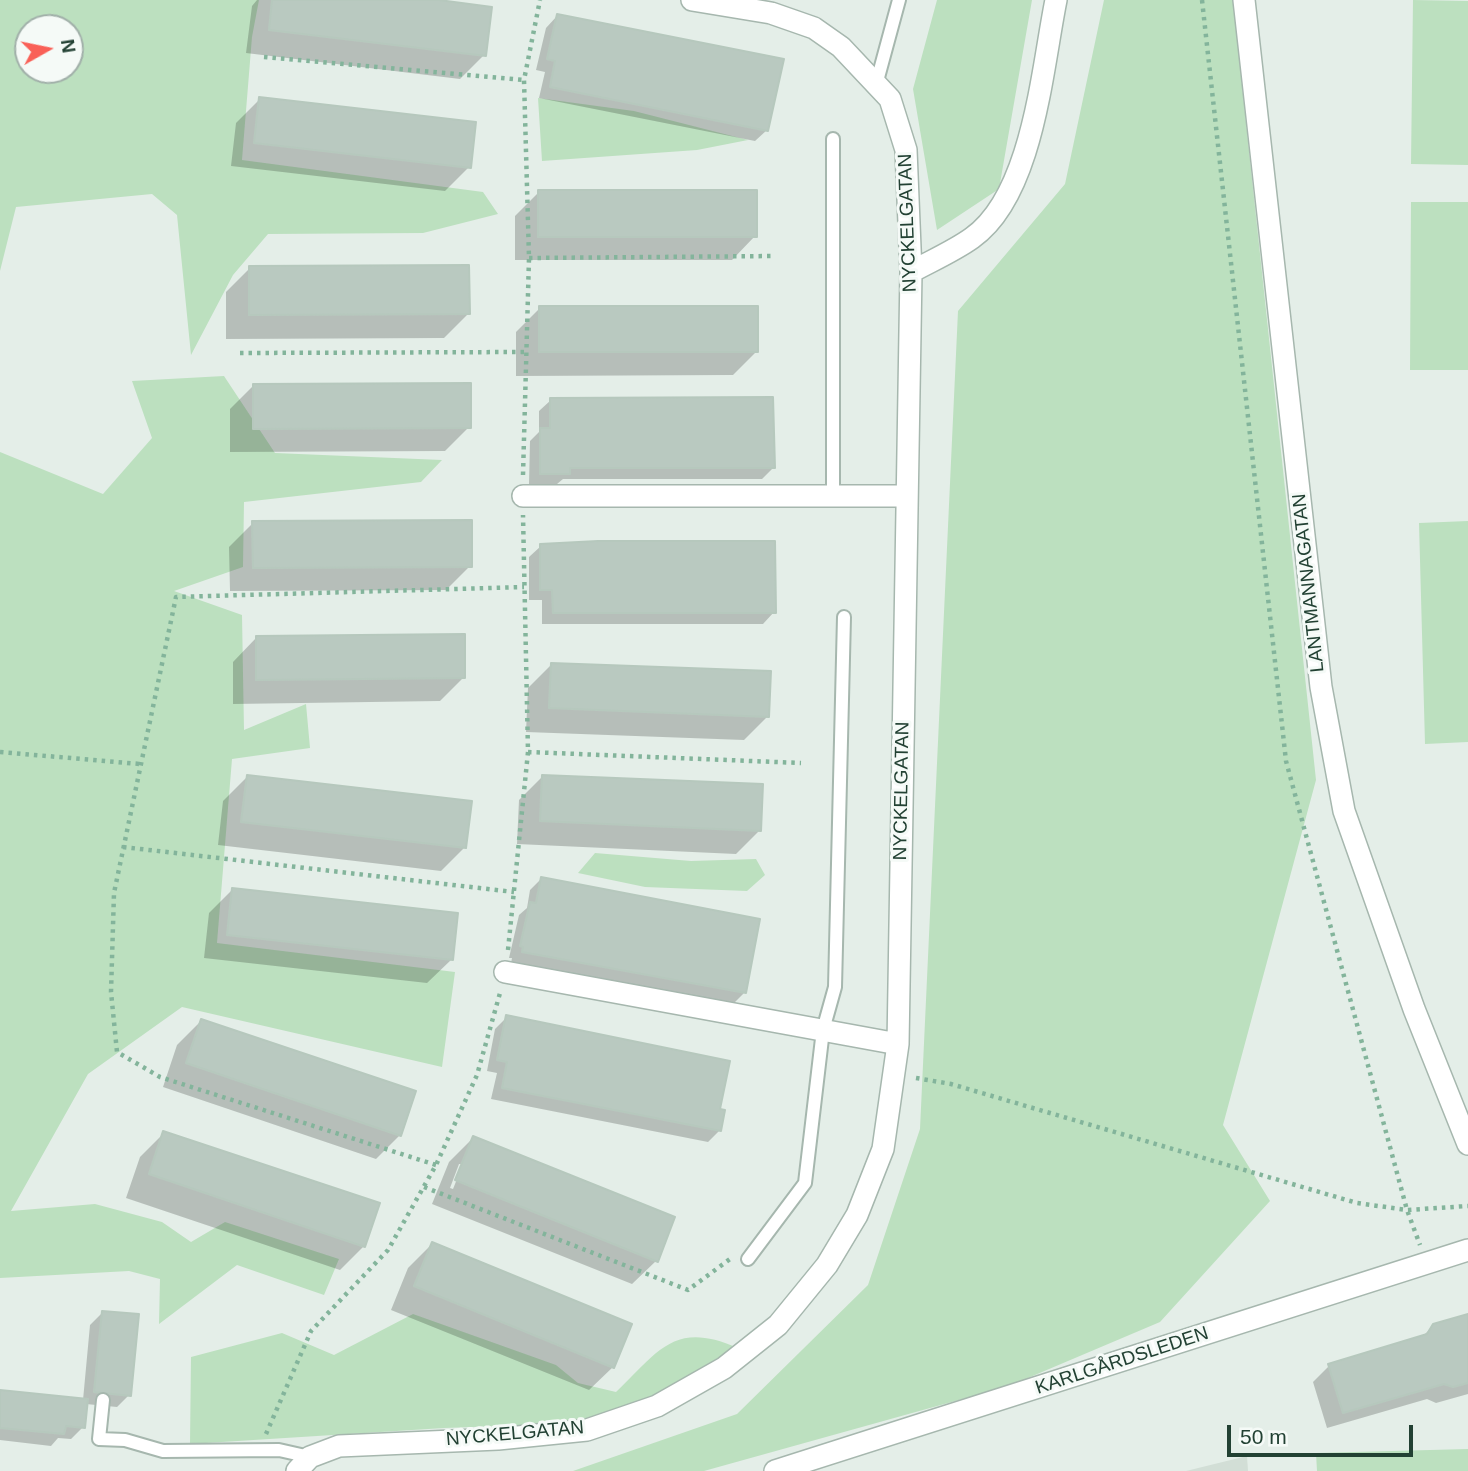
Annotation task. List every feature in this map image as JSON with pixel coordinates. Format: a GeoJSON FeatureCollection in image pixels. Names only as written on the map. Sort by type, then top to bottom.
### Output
{"type":"FeatureCollection","features":[{"type":"Feature","properties":{"kind":"street","name":"NYCKELGATAN"},"geometry":{"type":"LineString","coordinates":[[304,1464],[339,1446],[498,1439],[587,1430],[657,1406],[724,1368],[778,1325],[827,1265],[857,1215],[883,1149],[898,1044],[911,272],[906,150],[890,99],[841,47],[814,28],[771,13],[692,0]]}},
{"type":"Feature","properties":{"kind":"street"},"geometry":{"type":"LineString","coordinates":[[911,272],[974,237],[1013,191],[1027,149],[1056,0]]}},
{"type":"Feature","properties":{"kind":"street","name":"LANTMANNAGATAN"},"geometry":{"type":"LineString","coordinates":[[1244,0],[1321,687],[1344,811],[1414,1009],[1468,1144]]}},
{"type":"Feature","properties":{"kind":"street"},"geometry":{"type":"LineString","coordinates":[[523,496],[907,496]]}},
{"type":"Feature","properties":{"kind":"street"},"geometry":{"type":"LineString","coordinates":[[505,972],[898,1044]]}},
{"type":"Feature","properties":{"kind":"street","name":"KARLGÅRDSLEDEN"},"geometry":{"type":"LineString","coordinates":[[775,1471],[1468,1250]]}},
{"type":"Feature","properties":{"kind":"lane"},"geometry":{"type":"LineString","coordinates":[[876,85],[899,0]]}},
{"type":"Feature","properties":{"kind":"lane"},"geometry":{"type":"LineString","coordinates":[[833,139],[833,496]]}},
{"type":"Feature","properties":{"kind":"lane"},"geometry":{"type":"LineString","coordinates":[[748,1259],[805,1182],[823,1030],[835,987],[844,617]]}},
{"type":"Feature","properties":{"kind":"lane"},"geometry":{"type":"LineString","coordinates":[[103,1400],[99,1439],[125,1440],[163,1451],[279,1450],[304,1464]]}},
{"type":"Feature","properties":{"kind":"path"},"geometry":{"type":"LineString","coordinates":[[259,1450],[312,1331],[387,1250],[436,1165],[477,1075],[505,972],[528,752],[523,496],[529,258],[524,80],[540,0]]}},
{"type":"Feature","properties":{"kind":"path"},"geometry":{"type":"LineString","coordinates":[[264,57],[524,80]]}},
{"type":"Feature","properties":{"kind":"path"},"geometry":{"type":"LineString","coordinates":[[529,258],[775,256]]}},
{"type":"Feature","properties":{"kind":"path"},"geometry":{"type":"LineString","coordinates":[[240,354],[525,352]]}},
{"type":"Feature","properties":{"kind":"path"},"geometry":{"type":"LineString","coordinates":[[436,1165],[160,1077],[117,1052],[111,992],[114,893],[176,597],[524,587]]}},
{"type":"Feature","properties":{"kind":"path"},"geometry":{"type":"LineString","coordinates":[[0,752],[141,764]]}},
{"type":"Feature","properties":{"kind":"path"},"geometry":{"type":"LineString","coordinates":[[528,752],[801,763]]}},
{"type":"Feature","properties":{"kind":"path"},"geometry":{"type":"LineString","coordinates":[[123,847],[514,892]]}},
{"type":"Feature","properties":{"kind":"path"},"geometry":{"type":"LineString","coordinates":[[894,1075],[951,1084],[1357,1203],[1407,1210],[1468,1206]]}},
{"type":"Feature","properties":{"kind":"path"},"geometry":{"type":"LineString","coordinates":[[424,1187],[688,1290],[732,1258],[748,1259]]}},
{"type":"Feature","properties":{"kind":"shaded area"},"geometry":{"type":"Polygon","coordinates":[[[1247,1456],[1248,1471],[1186,1471],[1247,1456]]]}},
{"type":"Feature","properties":{"kind":"green space"},"geometry":{"type":"Polygon","coordinates":[[[0,0],[259,0],[252,37],[242,160],[483,192],[498,214],[423,233],[268,234],[233,275],[191,355],[177,215],[152,194],[16,207],[0,271],[0,0]]]}},
{"type":"Feature","properties":{"kind":"green space"},"geometry":{"type":"Polygon","coordinates":[[[937,0],[1032,0],[999,189],[937,230],[913,89],[937,0]]]}},
{"type":"Feature","properties":{"kind":"green space"},"geometry":{"type":"Polygon","coordinates":[[[1104,0],[1233,0],[1316,780],[1223,1125],[1270,1201],[1160,1322],[1009,1386],[704,1471],[573,1471],[737,1414],[868,1285],[920,1129],[958,311],[1065,184],[1104,0]]]}},
{"type":"Feature","properties":{"kind":"green space"},"geometry":{"type":"Polygon","coordinates":[[[1413,0],[1468,1],[1468,165],[1411,164],[1413,0]]]}},
{"type":"Feature","properties":{"kind":"green space"},"geometry":{"type":"Polygon","coordinates":[[[538,98],[634,111],[748,140],[697,150],[542,161],[538,98]]]}},
{"type":"Feature","properties":{"kind":"green space"},"geometry":{"type":"Polygon","coordinates":[[[1411,202],[1468,202],[1468,370],[1410,370],[1411,202]]]}},
{"type":"Feature","properties":{"kind":"green space"},"geometry":{"type":"Polygon","coordinates":[[[224,376],[275,453],[442,460],[421,482],[244,502],[243,567],[174,591],[242,615],[244,730],[306,704],[310,748],[232,759],[217,943],[455,972],[442,1067],[182,1007],[88,1074],[11,1211],[95,1204],[162,1222],[191,1242],[225,1222],[339,1259],[324,1295],[237,1265],[159,1324],[160,1279],[129,1271],[0,1278],[0,452],[103,494],[152,438],[132,381],[224,376]]]}},
{"type":"Feature","properties":{"kind":"green space"},"geometry":{"type":"Polygon","coordinates":[[[1468,521],[1468,742],[1425,744],[1419,523],[1468,521]]]}},
{"type":"Feature","properties":{"kind":"green space"},"geometry":{"type":"Polygon","coordinates":[[[595,853],[691,861],[756,859],[765,875],[747,891],[645,887],[578,873],[595,853]]]}},
{"type":"Feature","properties":{"kind":"green space"},"geometry":{"type":"Polygon","coordinates":[[[413,1314],[556,1365],[578,1383],[616,1392],[669,1344],[698,1337],[738,1348],[684,1385],[590,1423],[444,1428],[190,1444],[191,1357],[282,1333],[334,1355],[413,1314]]]}},
{"type":"Feature","properties":{"kind":"green space"},"geometry":{"type":"Polygon","coordinates":[[[1468,1449],[1468,1471],[1317,1471],[1316,1453],[1468,1449]]]}},
{"type":"Feature","properties":{"kind":"building"},"geometry":{"type":"Polygon","coordinates":[[[272,0],[439,0],[492,7],[486,56],[269,30],[272,0]]]}},
{"type":"Feature","properties":{"kind":"building"},"geometry":{"type":"Polygon","coordinates":[[[557,14],[784,59],[768,131],[550,87],[555,61],[547,59],[557,14]]]}},
{"type":"Feature","properties":{"kind":"building"},"geometry":{"type":"Polygon","coordinates":[[[259,97],[476,122],[471,168],[254,143],[259,97]]]}},
{"type":"Feature","properties":{"kind":"building"},"geometry":{"type":"Polygon","coordinates":[[[538,190],[757,190],[757,237],[538,237],[538,190]]]}},
{"type":"Feature","properties":{"kind":"building"},"geometry":{"type":"Polygon","coordinates":[[[469,265],[470,314],[249,315],[249,266],[469,265]]]}},
{"type":"Feature","properties":{"kind":"building"},"geometry":{"type":"Polygon","coordinates":[[[539,306],[758,306],[758,352],[539,352],[539,306]]]}},
{"type":"Feature","properties":{"kind":"building"},"geometry":{"type":"Polygon","coordinates":[[[471,383],[471,428],[253,429],[253,384],[471,383]]]}},
{"type":"Feature","properties":{"kind":"building"},"geometry":{"type":"Polygon","coordinates":[[[773,397],[775,468],[570,468],[570,474],[540,474],[540,428],[550,428],[550,398],[773,397]]]}},
{"type":"Feature","properties":{"kind":"building"},"geometry":{"type":"Polygon","coordinates":[[[472,520],[472,567],[253,568],[252,521],[472,520]]]}},
{"type":"Feature","properties":{"kind":"building"},"geometry":{"type":"Polygon","coordinates":[[[598,541],[775,541],[776,613],[553,613],[552,590],[540,590],[540,544],[598,541]]]}},
{"type":"Feature","properties":{"kind":"building"},"geometry":{"type":"Polygon","coordinates":[[[465,634],[465,678],[256,680],[256,636],[465,634]]]}},
{"type":"Feature","properties":{"kind":"building"},"geometry":{"type":"Polygon","coordinates":[[[551,663],[771,671],[769,717],[549,708],[551,663]]]}},
{"type":"Feature","properties":{"kind":"building"},"geometry":{"type":"Polygon","coordinates":[[[247,775],[472,801],[466,848],[241,822],[247,775]]]}},
{"type":"Feature","properties":{"kind":"building"},"geometry":{"type":"Polygon","coordinates":[[[542,775],[763,784],[761,831],[540,821],[542,775]]]}},
{"type":"Feature","properties":{"kind":"building"},"geometry":{"type":"Polygon","coordinates":[[[541,877],[760,919],[746,993],[522,952],[523,947],[520,946],[530,902],[536,903],[541,877]]]}},
{"type":"Feature","properties":{"kind":"building"},"geometry":{"type":"Polygon","coordinates":[[[232,888],[458,913],[453,960],[227,935],[232,888]]]}},
{"type":"Feature","properties":{"kind":"building"},"geometry":{"type":"Polygon","coordinates":[[[506,1015],[730,1061],[720,1109],[725,1110],[721,1131],[502,1088],[507,1062],[497,1060],[506,1015]]]}},
{"type":"Feature","properties":{"kind":"building"},"geometry":{"type":"Polygon","coordinates":[[[201,1019],[416,1091],[401,1136],[186,1063],[201,1019]]]}},
{"type":"Feature","properties":{"kind":"building"},"geometry":{"type":"Polygon","coordinates":[[[163,1131],[380,1203],[365,1247],[149,1174],[163,1131]]]}},
{"type":"Feature","properties":{"kind":"building"},"geometry":{"type":"Polygon","coordinates":[[[473,1136],[675,1217],[658,1262],[455,1180],[473,1136]]]}},
{"type":"Feature","properties":{"kind":"building"},"geometry":{"type":"Polygon","coordinates":[[[432,1242],[632,1324],[614,1368],[414,1286],[432,1242]]]}},
{"type":"Feature","properties":{"kind":"building"},"geometry":{"type":"Polygon","coordinates":[[[102,1311],[139,1314],[131,1396],[94,1392],[102,1311]]]}},
{"type":"Feature","properties":{"kind":"building"},"geometry":{"type":"Polygon","coordinates":[[[1468,1314],[1468,1383],[1453,1387],[1444,1384],[1343,1413],[1328,1364],[1427,1334],[1433,1324],[1468,1314]]]}},
{"type":"Feature","properties":{"kind":"building"},"geometry":{"type":"Polygon","coordinates":[[[0,1390],[88,1399],[85,1428],[66,1426],[64,1434],[0,1428],[0,1390]]]}}]}
